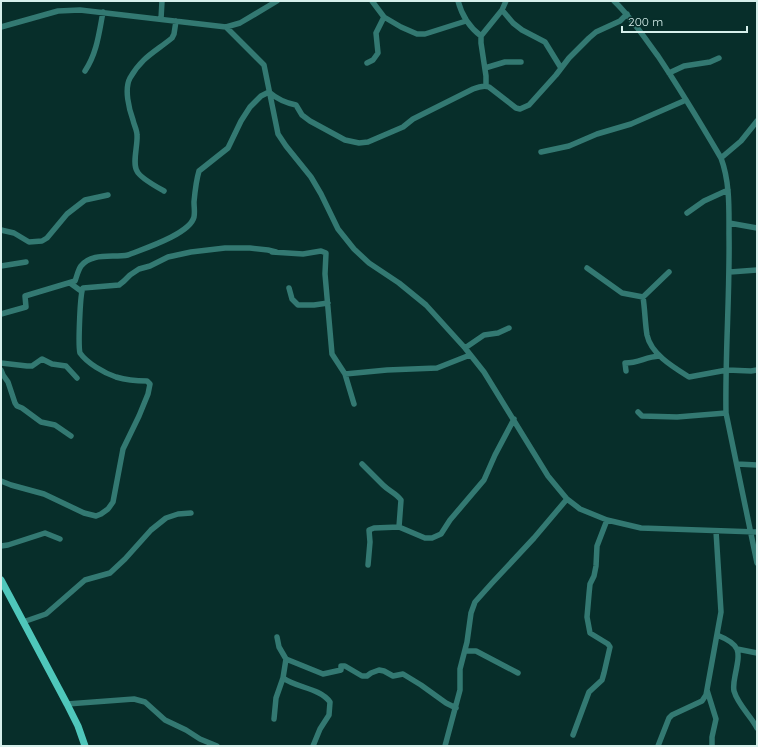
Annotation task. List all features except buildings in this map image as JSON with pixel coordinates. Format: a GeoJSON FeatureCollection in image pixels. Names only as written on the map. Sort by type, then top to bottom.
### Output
{"type":"FeatureCollection","features":[{"type":"Feature","properties":{"kind":"main road"},"geometry":{"type":"LineString","coordinates":[[1,580],[68,704],[85,746]]}},
{"type":"Feature","properties":{"kind":"street"},"geometry":{"type":"LineString","coordinates":[[161,19],[162,1]]}},
{"type":"Feature","properties":{"kind":"street"},"geometry":{"type":"LineString","coordinates":[[264,1],[268,6]]}},
{"type":"Feature","properties":{"kind":"street"},"geometry":{"type":"LineString","coordinates":[[1,27],[67,9],[226,27],[240,23],[277,1]]}},
{"type":"Feature","properties":{"kind":"street"},"geometry":{"type":"LineString","coordinates":[[372,1],[384,17],[417,34],[425,34],[466,21]]}},
{"type":"Feature","properties":{"kind":"street"},"geometry":{"type":"LineString","coordinates":[[458,1],[466,21],[473,30],[482,36]]}},
{"type":"Feature","properties":{"kind":"street"},"geometry":{"type":"LineString","coordinates":[[486,86],[481,43],[482,36],[502,10],[506,1]]}},
{"type":"Feature","properties":{"kind":"street"},"geometry":{"type":"LineString","coordinates":[[614,1],[627,14],[669,73],[721,158],[724,166],[728,190],[730,272],[726,413],[757,563]]}},
{"type":"Feature","properties":{"kind":"street"},"geometry":{"type":"LineString","coordinates":[[502,10],[513,23],[522,30],[545,42],[561,68]]}},
{"type":"Feature","properties":{"kind":"street"},"geometry":{"type":"LineString","coordinates":[[85,71],[92,61],[103,12]]}},
{"type":"Feature","properties":{"kind":"street"},"geometry":{"type":"LineString","coordinates":[[269,92],[286,103],[296,106],[302,115],[310,121],[345,140],[359,143],[368,142],[403,127],[414,119],[473,89],[486,86],[493,89],[516,108],[520,109],[529,105],[569,58],[589,38],[596,32],[620,21],[627,14]]}},
{"type":"Feature","properties":{"kind":"street"},"geometry":{"type":"LineString","coordinates":[[367,63],[373,60],[378,53],[376,34],[384,17]]}},
{"type":"Feature","properties":{"kind":"street"},"geometry":{"type":"LineString","coordinates":[[164,191],[153,185],[137,172],[135,165],[137,134],[128,99],[128,86],[130,79],[145,58],[172,38],[176,21]]}},
{"type":"Feature","properties":{"kind":"street"},"geometry":{"type":"LineString","coordinates":[[226,27],[264,65],[268,77],[269,92],[278,134],[321,194],[338,229],[354,249],[369,263],[399,283],[426,305],[465,348],[484,372],[548,476],[566,499],[580,509],[607,520],[641,528],[757,532]]}},
{"type":"Feature","properties":{"kind":"street"},"geometry":{"type":"LineString","coordinates":[[669,73],[684,66],[710,62],[719,58]]}},
{"type":"Feature","properties":{"kind":"street"},"geometry":{"type":"LineString","coordinates":[[485,68],[505,62],[521,62]]}},
{"type":"Feature","properties":{"kind":"street"},"geometry":{"type":"LineString","coordinates":[[1,314],[26,307],[25,296],[75,281],[80,268],[88,261],[109,256],[128,255],[174,237],[188,227],[192,223],[194,216],[199,171],[228,148],[241,121],[250,107],[261,96],[269,92]]}},
{"type":"Feature","properties":{"kind":"street"},"geometry":{"type":"LineString","coordinates":[[541,152],[569,146],[597,134],[631,124],[686,100]]}},
{"type":"Feature","properties":{"kind":"street"},"geometry":{"type":"LineString","coordinates":[[721,158],[741,141],[757,121]]}},
{"type":"Feature","properties":{"kind":"street"},"geometry":{"type":"LineString","coordinates":[[688,213],[704,201],[728,190]]}},
{"type":"Feature","properties":{"kind":"street"},"geometry":{"type":"LineString","coordinates":[[1,230],[14,233],[29,242],[42,241],[47,238],[67,214],[85,200],[108,195]]}},
{"type":"Feature","properties":{"kind":"street"},"geometry":{"type":"LineString","coordinates":[[729,223],[757,228]]}},
{"type":"Feature","properties":{"kind":"street"},"geometry":{"type":"LineString","coordinates":[[1,481],[44,494],[81,512],[92,515],[101,514],[108,509],[113,502],[123,449],[139,416],[148,394],[150,384],[147,381],[116,377],[82,357],[79,350],[81,291],[83,288],[119,284],[139,269],[150,266],[168,257],[191,252],[225,248],[250,248],[276,252]]}},
{"type":"Feature","properties":{"kind":"street"},"geometry":{"type":"LineString","coordinates":[[268,252],[303,254],[321,251],[326,253],[324,274],[332,354],[345,374],[354,404]]}},
{"type":"Feature","properties":{"kind":"street"},"geometry":{"type":"LineString","coordinates":[[1,266],[26,262]]}},
{"type":"Feature","properties":{"kind":"street"},"geometry":{"type":"LineString","coordinates":[[587,268],[622,293],[643,297]]}},
{"type":"Feature","properties":{"kind":"street"},"geometry":{"type":"LineString","coordinates":[[730,272],[757,270]]}},
{"type":"Feature","properties":{"kind":"street"},"geometry":{"type":"LineString","coordinates":[[643,297],[669,272]]}},
{"type":"Feature","properties":{"kind":"street"},"geometry":{"type":"LineString","coordinates":[[70,283],[81,291]]}},
{"type":"Feature","properties":{"kind":"street"},"geometry":{"type":"LineString","coordinates":[[289,288],[292,299],[298,305],[328,303]]}},
{"type":"Feature","properties":{"kind":"street"},"geometry":{"type":"LineString","coordinates":[[643,297],[648,337],[651,344],[659,356],[689,377],[727,370],[757,370]]}},
{"type":"Feature","properties":{"kind":"street"},"geometry":{"type":"LineString","coordinates":[[465,348],[484,336],[498,333],[509,328]]}},
{"type":"Feature","properties":{"kind":"street"},"geometry":{"type":"LineString","coordinates":[[345,374],[387,370],[437,368],[470,355]]}},
{"type":"Feature","properties":{"kind":"street"},"geometry":{"type":"LineString","coordinates":[[626,371],[625,363],[640,362],[647,357],[659,356]]}},
{"type":"Feature","properties":{"kind":"street"},"geometry":{"type":"LineString","coordinates":[[1,363],[32,366],[42,359],[52,364],[66,366],[77,378]]}},
{"type":"Feature","properties":{"kind":"street"},"geometry":{"type":"LineString","coordinates":[[1,370],[2,375],[8,382],[17,406],[41,422],[55,425],[71,436]]}},
{"type":"Feature","properties":{"kind":"street"},"geometry":{"type":"LineString","coordinates":[[638,412],[642,416],[677,417],[726,413]]}},
{"type":"Feature","properties":{"kind":"street"},"geometry":{"type":"LineString","coordinates":[[368,565],[370,542],[369,530],[374,528],[399,526],[425,538],[432,538],[441,534],[450,520],[484,480],[514,419]]}},
{"type":"Feature","properties":{"kind":"street"},"geometry":{"type":"LineString","coordinates":[[362,464],[378,478],[384,486],[401,500],[399,526]]}},
{"type":"Feature","properties":{"kind":"street"},"geometry":{"type":"LineString","coordinates":[[737,464],[757,465]]}},
{"type":"Feature","properties":{"kind":"street"},"geometry":{"type":"LineString","coordinates":[[445,746],[460,690],[460,669],[465,650],[471,613],[476,602],[534,538],[566,499]]}},
{"type":"Feature","properties":{"kind":"street"},"geometry":{"type":"LineString","coordinates":[[23,622],[46,614],[85,580],[110,573],[126,559],[151,530],[166,518],[178,514],[191,513]]}},
{"type":"Feature","properties":{"kind":"street"},"geometry":{"type":"LineString","coordinates":[[573,735],[589,692],[602,680],[610,652],[610,647],[608,644],[590,633],[587,617],[590,584],[594,576],[597,561],[597,546],[607,520]]}},
{"type":"Feature","properties":{"kind":"street"},"geometry":{"type":"LineString","coordinates":[[658,746],[669,718],[672,715],[702,701],[706,695],[721,612],[716,531]]}},
{"type":"Feature","properties":{"kind":"street"},"geometry":{"type":"LineString","coordinates":[[1,546],[45,533],[60,539]]}},
{"type":"Feature","properties":{"kind":"street"},"geometry":{"type":"LineString","coordinates":[[717,635],[727,639],[736,646],[737,667],[733,687],[735,693],[757,728]]}},
{"type":"Feature","properties":{"kind":"street"},"geometry":{"type":"LineString","coordinates":[[274,719],[276,698],[283,678],[286,659],[276,638]]}},
{"type":"Feature","properties":{"kind":"street"},"geometry":{"type":"LineString","coordinates":[[737,649],[757,653]]}},
{"type":"Feature","properties":{"kind":"street"},"geometry":{"type":"LineString","coordinates":[[465,650],[476,651],[518,673]]}},
{"type":"Feature","properties":{"kind":"street"},"geometry":{"type":"LineString","coordinates":[[286,659],[323,674],[341,670],[342,666],[345,666],[362,676],[367,676],[378,670],[384,671],[393,676],[403,674],[456,708]]}},
{"type":"Feature","properties":{"kind":"street"},"geometry":{"type":"LineString","coordinates":[[283,678],[293,684],[322,694],[330,702],[329,715],[320,729],[313,746]]}},
{"type":"Feature","properties":{"kind":"street"},"geometry":{"type":"LineString","coordinates":[[706,690],[716,719],[712,737],[712,746]]}},
{"type":"Feature","properties":{"kind":"street"},"geometry":{"type":"LineString","coordinates":[[68,704],[134,699],[140,700],[145,702],[165,720],[186,730],[200,739],[217,746]]}}]}
